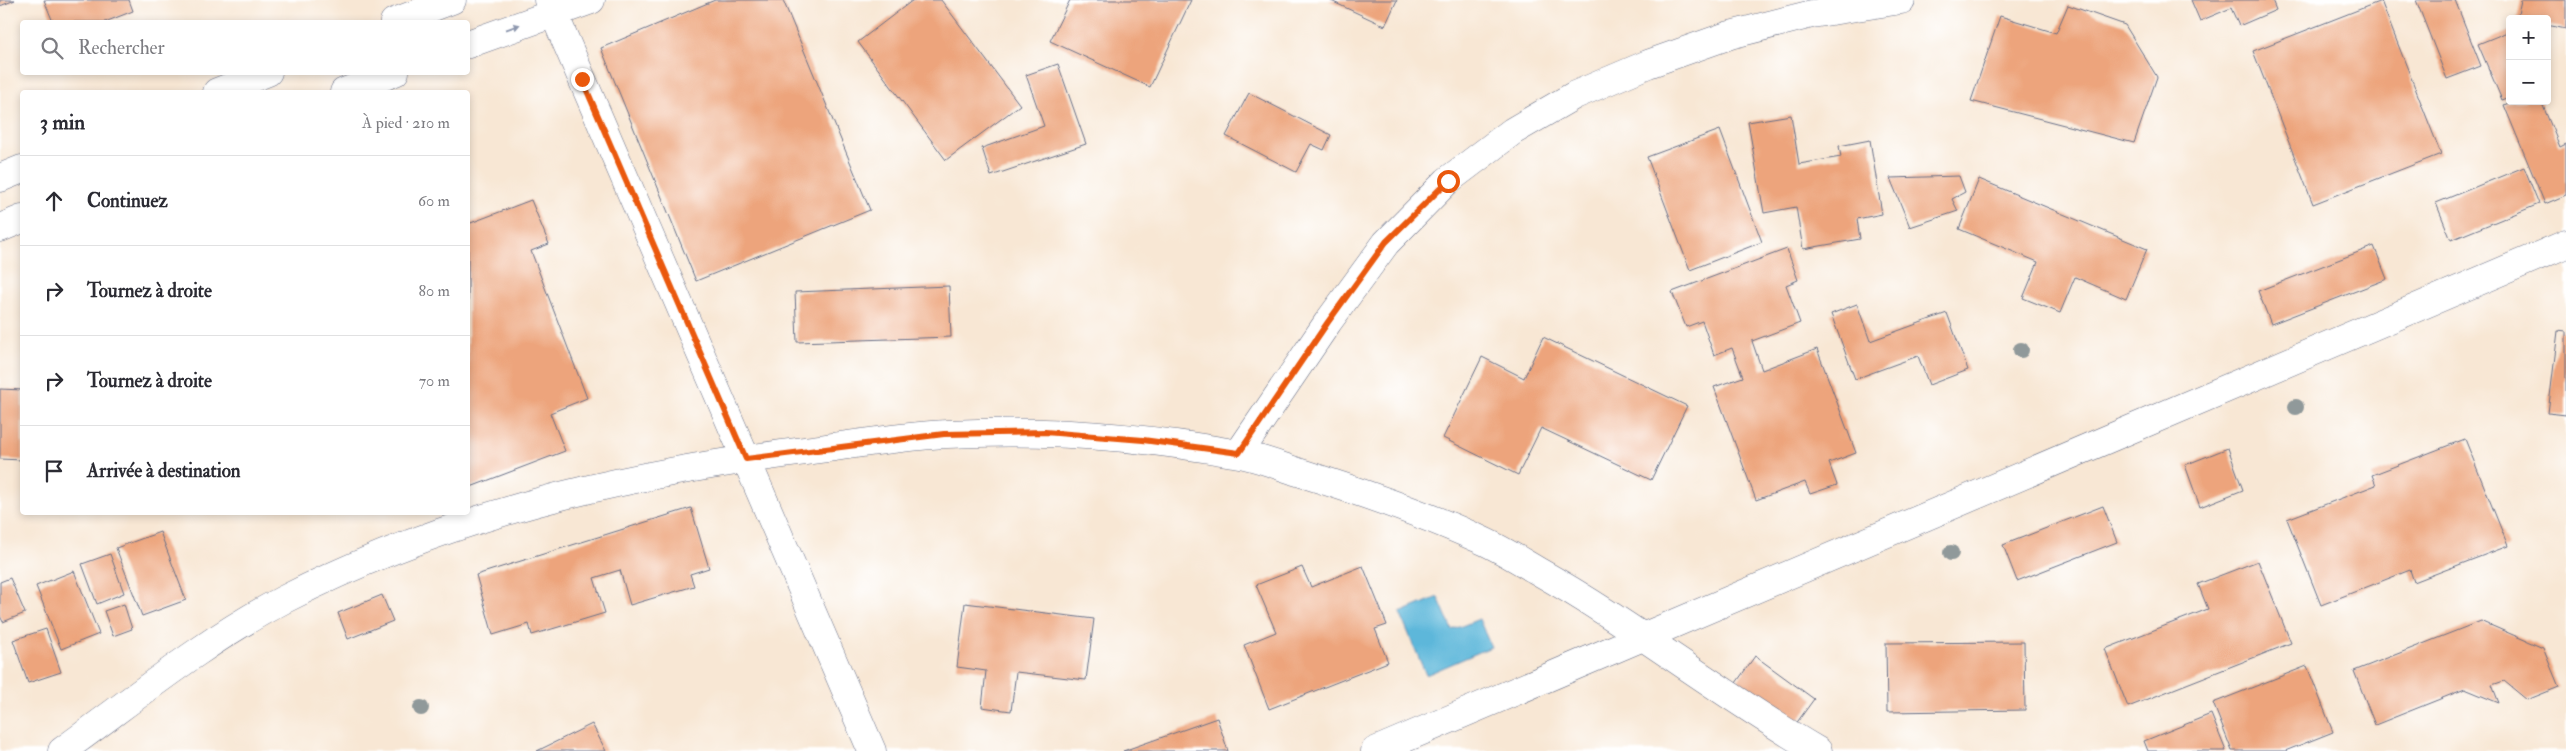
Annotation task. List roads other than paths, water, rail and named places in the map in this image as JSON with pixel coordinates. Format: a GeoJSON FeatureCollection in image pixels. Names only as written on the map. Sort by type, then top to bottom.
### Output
{"type":"FeatureCollection","features":[{"type":"Feature","properties":{"kind":"street"},"geometry":{"type":"LineString","coordinates":[[399,20],[452,0]]}},
{"type":"Feature","properties":{"kind":"street"},"geometry":{"type":"LineString","coordinates":[[470,43],[550,6],[592,0]]}},
{"type":"Feature","properties":{"kind":"street"},"geometry":{"type":"LineString","coordinates":[[1239,453],[1328,322],[1386,242],[1448,181],[1513,131],[1575,95],[1648,64],[1730,36],[1812,14],[1901,0]]}},
{"type":"Feature","properties":{"kind":"street"},"geometry":{"type":"LineString","coordinates":[[550,6],[872,751]]}},
{"type":"Feature","properties":{"kind":"street"},"geometry":{"type":"LineString","coordinates":[[222,90],[260,75]]}},
{"type":"Feature","properties":{"kind":"street"},"geometry":{"type":"LineString","coordinates":[[349,90],[387,75]]}},
{"type":"Feature","properties":{"kind":"street"},"geometry":{"type":"LineString","coordinates":[[0,178],[20,170]]}},
{"type":"Feature","properties":{"kind":"street"},"geometry":{"type":"LineString","coordinates":[[0,228],[20,221]]}},
{"type":"Feature","properties":{"kind":"street"},"geometry":{"type":"LineString","coordinates":[[1375,751],[2566,244]]}},
{"type":"Feature","properties":{"kind":"street"},"geometry":{"type":"LineString","coordinates":[[62,751],[220,637],[281,601],[357,565],[430,535],[506,509],[597,486],[746,459],[944,434],[1045,432],[1143,440],[1239,453],[1343,486],[1480,538],[1569,589],[1645,637],[1776,727],[1818,751]]}},
{"type":"Feature","properties":{"kind":"water"},"geometry":{"type":"Polygon","coordinates":[[[1438,597],[1452,630],[1479,619],[1491,647],[1426,675],[1400,613],[1438,597]]]}}]}
